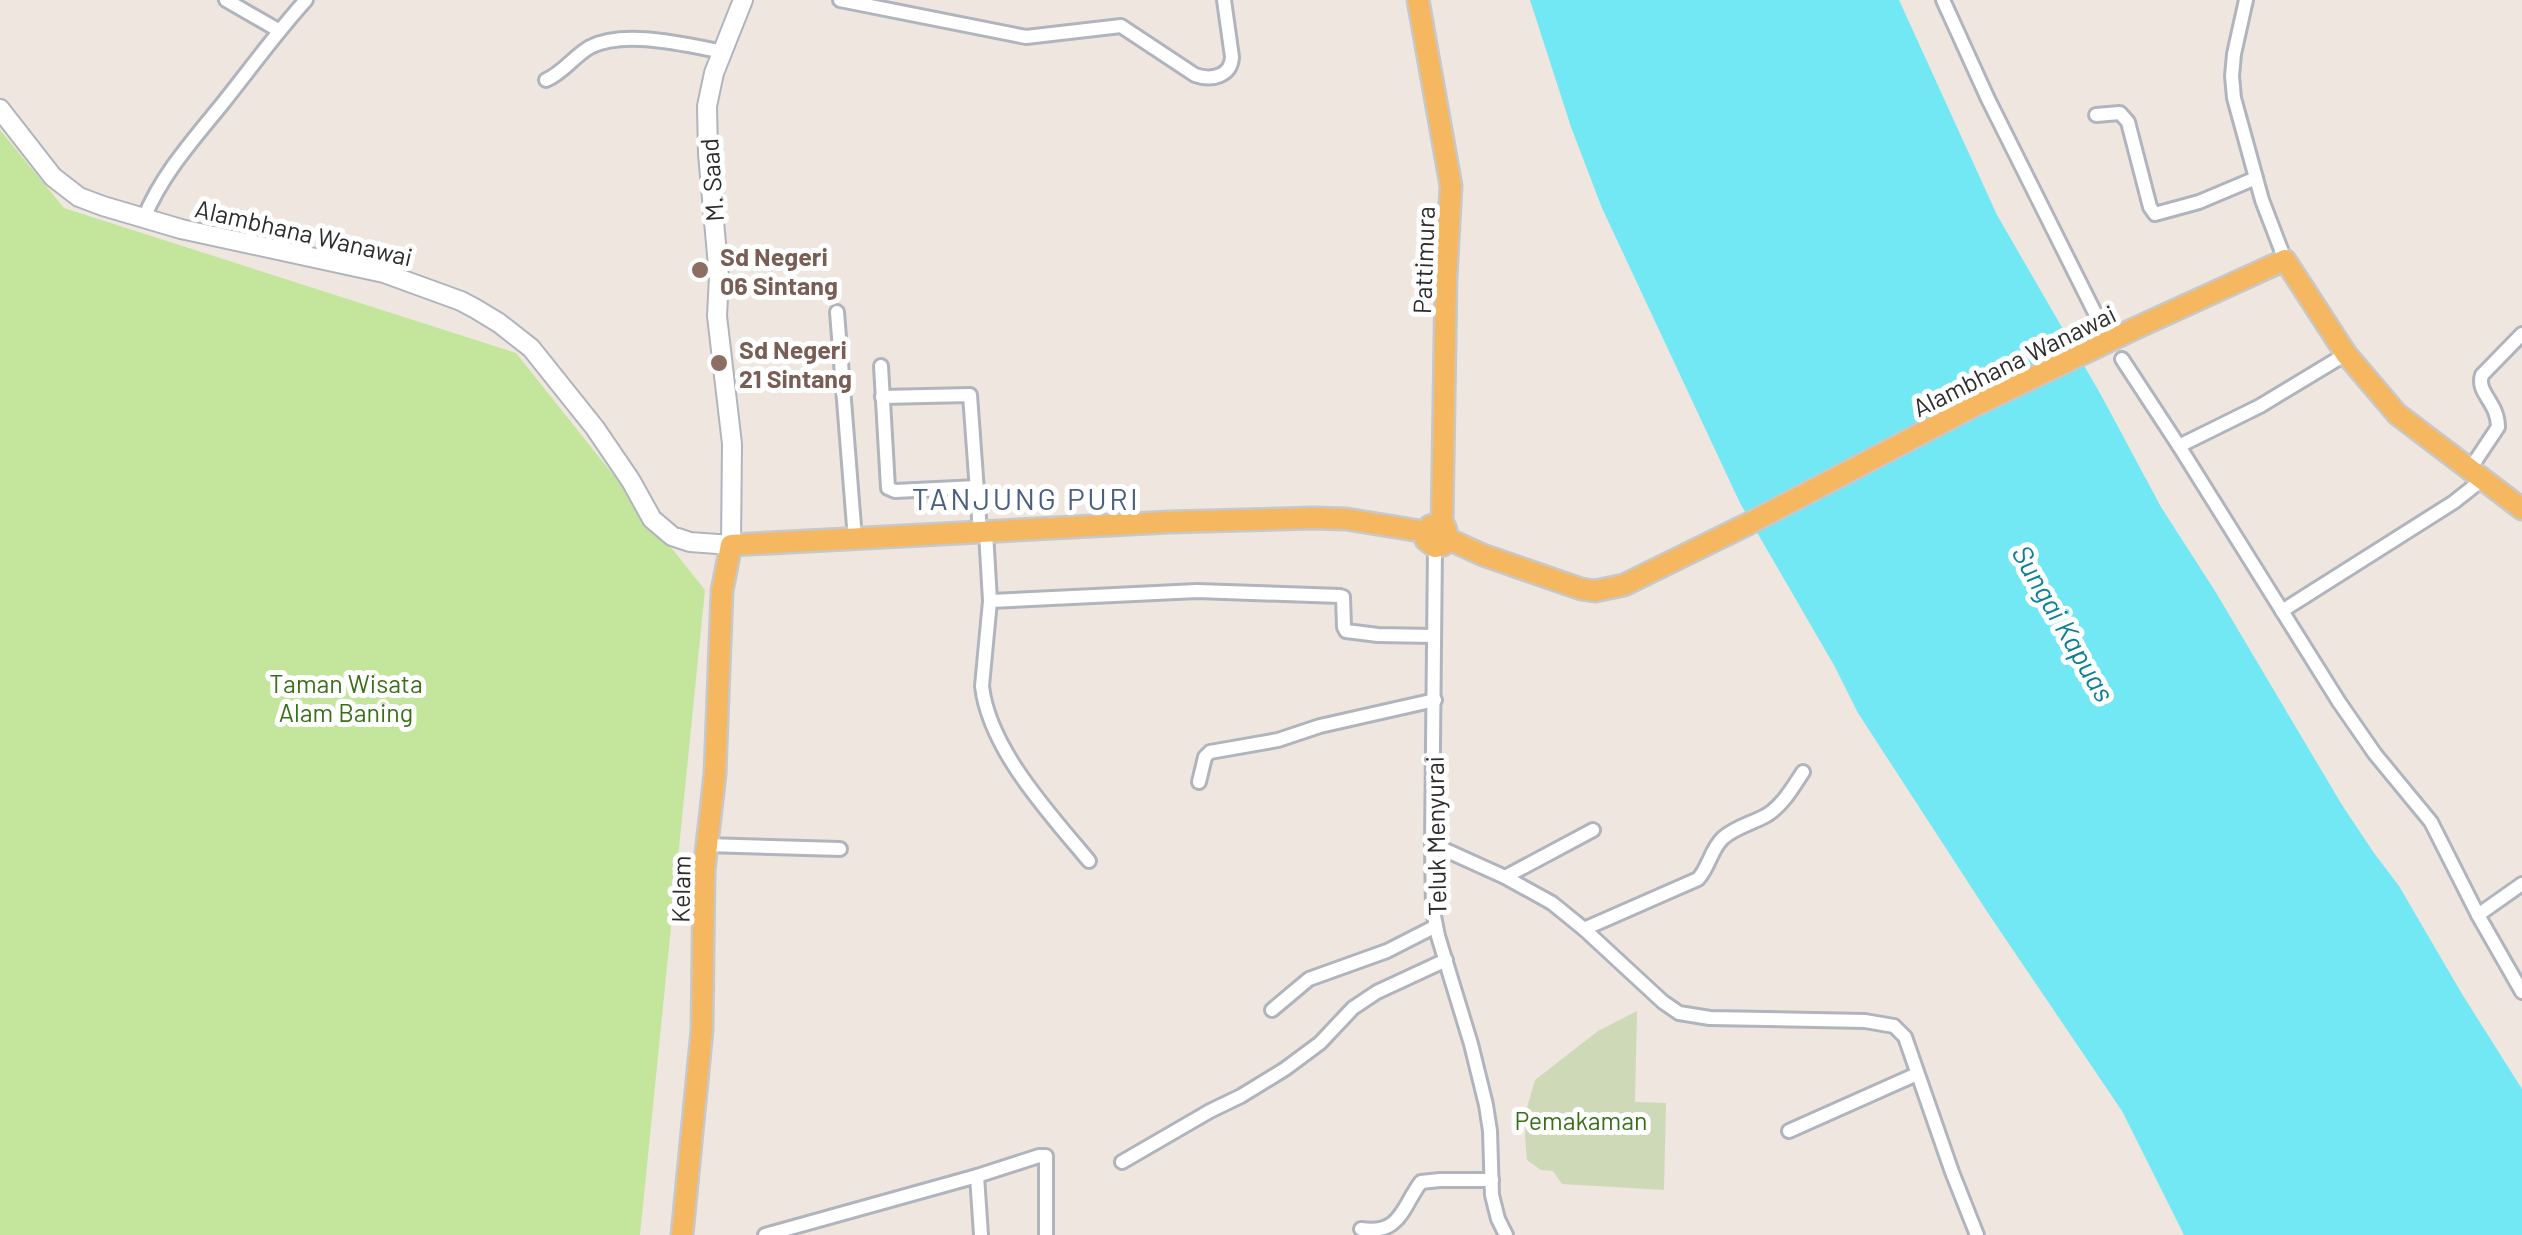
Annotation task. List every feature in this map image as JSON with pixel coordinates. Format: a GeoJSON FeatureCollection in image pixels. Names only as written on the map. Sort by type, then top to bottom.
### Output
{"type":"FeatureCollection","features":[{"type":"Feature","properties":{"kind":"main road","name":"Pattimura"},"geometry":{"type":"LineString","coordinates":[[1418,0],[1450,186],[1438,536]]}},
{"type":"Feature","properties":{"kind":"main road","name":"Alambhana Wanawai"},"geometry":{"type":"LineString","coordinates":[[731,545],[1346,519],[1438,536],[1581,589],[1607,590],[1624,585],[1974,406],[2285,260]]}},
{"type":"Feature","properties":{"kind":"main road"},"geometry":{"type":"LineString","coordinates":[[2285,260],[2346,354],[2397,414],[2522,509]]}},
{"type":"Feature","properties":{"kind":"main road","name":"Kelam"},"geometry":{"type":"LineString","coordinates":[[682,1235],[702,1030],[706,844],[715,774],[722,591],[731,545]]}},
{"type":"Feature","properties":{"kind":"street"},"geometry":{"type":"LineString","coordinates":[[226,0],[278,30]]}},
{"type":"Feature","properties":{"kind":"street"},"geometry":{"type":"LineString","coordinates":[[144,218],[185,148],[306,0]]}},
{"type":"Feature","properties":{"kind":"street","name":"M. Saad"},"geometry":{"type":"LineString","coordinates":[[731,545],[732,444],[717,316],[719,277],[706,106],[714,72],[743,0]]}},
{"type":"Feature","properties":{"kind":"street"},"geometry":{"type":"LineString","coordinates":[[840,0],[1022,36],[1121,26],[1202,78],[1224,74],[1231,67],[1224,0]]}},
{"type":"Feature","properties":{"kind":"street"},"geometry":{"type":"LineString","coordinates":[[1942,0],[2102,327]]}},
{"type":"Feature","properties":{"kind":"street"},"geometry":{"type":"LineString","coordinates":[[2246,0],[2234,54],[2234,98],[2256,178],[2285,260]]}},
{"type":"Feature","properties":{"kind":"street"},"geometry":{"type":"LineString","coordinates":[[546,80],[579,53],[615,39],[724,52]]}},
{"type":"Feature","properties":{"kind":"street","name":"Alambhana Wanawai"},"geometry":{"type":"LineString","coordinates":[[0,109],[53,177],[67,189],[102,206],[181,229],[384,273],[476,309],[531,348],[595,428],[632,481],[652,519],[672,536],[690,542],[731,545]]}},
{"type":"Feature","properties":{"kind":"street"},"geometry":{"type":"LineString","coordinates":[[2096,115],[2120,113],[2128,122],[2150,208],[2155,214],[2199,202],[2256,178]]}},
{"type":"Feature","properties":{"kind":"street"},"geometry":{"type":"LineString","coordinates":[[837,312],[855,539]]}},
{"type":"Feature","properties":{"kind":"street"},"geometry":{"type":"LineString","coordinates":[[2282,611],[2454,502],[2476,474],[2498,427],[2495,406],[2479,381],[2522,334]]}},
{"type":"Feature","properties":{"kind":"street"},"geometry":{"type":"LineString","coordinates":[[2180,446],[2260,406],[2346,354]]}},
{"type":"Feature","properties":{"kind":"street"},"geometry":{"type":"LineString","coordinates":[[2122,359],[2375,754],[2422,810],[2522,992]]}},
{"type":"Feature","properties":{"kind":"street"},"geometry":{"type":"LineString","coordinates":[[881,366],[888,488],[895,491],[978,487]]}},
{"type":"Feature","properties":{"kind":"street"},"geometry":{"type":"LineString","coordinates":[[882,397],[970,395],[990,601],[982,686],[991,718],[1012,760],[1089,861]]}},
{"type":"Feature","properties":{"kind":"street","name":"Teluk Menyurai"},"geometry":{"type":"LineString","coordinates":[[1438,536],[1432,886],[1436,926],[1486,1105],[1494,1208],[1506,1235]]}},
{"type":"Feature","properties":{"kind":"street"},"geometry":{"type":"LineString","coordinates":[[990,601],[1196,592],[1340,596],[1346,631],[1434,636]]}},
{"type":"Feature","properties":{"kind":"street"},"geometry":{"type":"LineString","coordinates":[[1199,782],[1210,752],[1278,740],[1320,726],[1435,700]]}},
{"type":"Feature","properties":{"kind":"street"},"geometry":{"type":"LineString","coordinates":[[1584,929],[1698,879],[1725,836],[1776,808],[1803,772]]}},
{"type":"Feature","properties":{"kind":"street"},"geometry":{"type":"LineString","coordinates":[[1505,876],[1593,830]]}},
{"type":"Feature","properties":{"kind":"street"},"geometry":{"type":"LineString","coordinates":[[706,844],[840,849]]}},
{"type":"Feature","properties":{"kind":"street"},"geometry":{"type":"LineString","coordinates":[[1432,844],[1505,876],[1552,904],[1679,1013],[1710,1018],[1865,1021],[1894,1026],[1905,1037],[1977,1235]]}},
{"type":"Feature","properties":{"kind":"street"},"geometry":{"type":"LineString","coordinates":[[2478,915],[2522,884]]}},
{"type":"Feature","properties":{"kind":"street"},"geometry":{"type":"LineString","coordinates":[[1272,1010],[1309,979],[1387,951],[1436,926]]}},
{"type":"Feature","properties":{"kind":"street"},"geometry":{"type":"LineString","coordinates":[[1122,1162],[1285,1069],[1376,992],[1446,960]]}},
{"type":"Feature","properties":{"kind":"street"},"geometry":{"type":"LineString","coordinates":[[1788,1131],[1916,1074]]}},
{"type":"Feature","properties":{"kind":"street"},"geometry":{"type":"LineString","coordinates":[[765,1235],[1039,1156],[1046,1156],[1046,1235]]}},
{"type":"Feature","properties":{"kind":"street"},"geometry":{"type":"LineString","coordinates":[[976,1176],[980,1235]]}},
{"type":"Feature","properties":{"kind":"street"},"geometry":{"type":"LineString","coordinates":[[1361,1229],[1387,1234],[1398,1225],[1421,1182],[1492,1180]]}},
{"type":"Feature","properties":{"kind":"green space","name":"Taman Wisata Alam Baning"},"geometry":{"type":"Polygon","coordinates":[[[0,130],[64,208],[516,353],[705,590],[640,1235],[0,1235],[0,130]]]}},
{"type":"Feature","properties":{"kind":"green space","name":"Pemakaman"},"geometry":{"type":"Polygon","coordinates":[[[1637,1011],[1635,1102],[1666,1103],[1664,1190],[1562,1184],[1553,1171],[1541,1170],[1527,1160],[1526,1111],[1535,1080],[1598,1031],[1637,1011]]]}},
{"type":"Feature","properties":{"kind":"water","name":"Sungai Kapuas"},"geometry":{"type":"Polygon","coordinates":[[[1530,0],[1899,0],[1997,215],[2161,507],[2342,805],[2399,886],[2522,1089],[2522,1235],[2184,1235],[2122,1111],[1858,713],[1740,503],[1602,208],[1530,0]]]}},
{"type":"Feature","properties":{"kind":"place","name":"Sd Negeri 06 Sintang"},"geometry":{"type":"Point","coordinates":[700,270]}},
{"type":"Feature","properties":{"kind":"place","name":"Sd Negeri 21 Sintang"},"geometry":{"type":"Point","coordinates":[719,363]}},
{"type":"Feature","properties":{"kind":"district","name":"TANJUNG PURI"},"geometry":{"type":"Point","coordinates":[1026,498]}}]}
